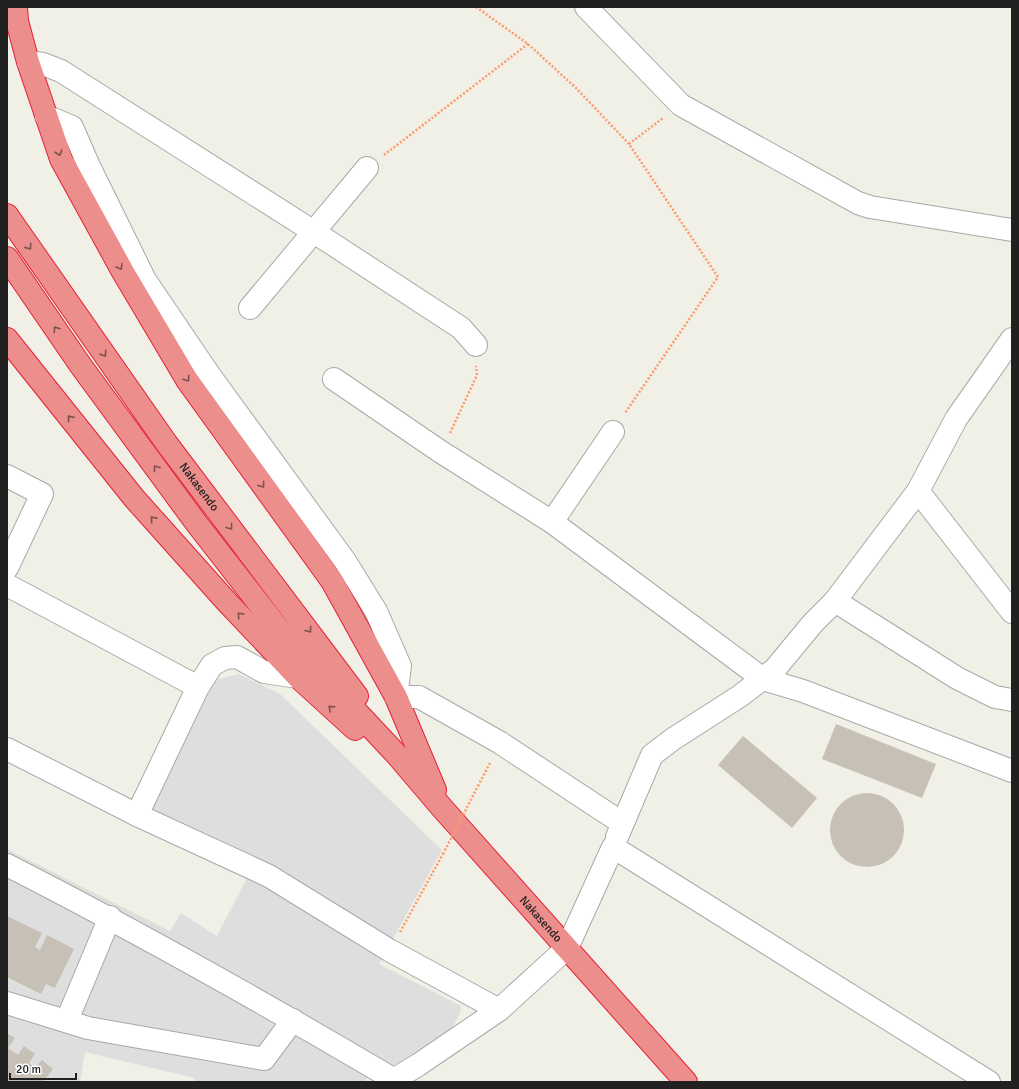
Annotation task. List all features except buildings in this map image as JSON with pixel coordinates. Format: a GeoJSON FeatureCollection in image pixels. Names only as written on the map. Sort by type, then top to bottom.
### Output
{"type":"FeatureCollection","features":[{"type":"Feature","properties":{"kind":"highway"},"geometry":{"type":"LineString","coordinates":[[16,7],[17,21],[28,62],[61,159],[123,272],[187,380],[332,581],[396,697],[443,809]]}},
{"type":"Feature","properties":{"kind":"highway","name":"Nakasendo"},"geometry":{"type":"LineString","coordinates":[[7,215],[167,444],[344,676],[397,755]]}},
{"type":"Feature","properties":{"kind":"highway","name":"Nakasendo"},"geometry":{"type":"LineString","coordinates":[[7,258],[90,378],[197,524],[278,628],[397,755],[443,809],[686,1082]]}},
{"type":"Feature","properties":{"kind":"highway"},"geometry":{"type":"LineString","coordinates":[[7,339],[134,498],[226,601],[298,677],[443,809]]}},
{"type":"Feature","properties":{"kind":"street"},"geometry":{"type":"LineString","coordinates":[[586,7],[681,105],[858,202],[870,207],[1012,230]]}},
{"type":"Feature","properties":{"kind":"street"},"geometry":{"type":"LineString","coordinates":[[28,62],[43,64],[61,71],[314,232],[460,328],[476,345]]}},
{"type":"Feature","properties":{"kind":"street"},"geometry":{"type":"LineString","coordinates":[[250,308],[368,168]]}},
{"type":"Feature","properties":{"kind":"street"},"geometry":{"type":"LineString","coordinates":[[7,865],[110,917],[293,1020],[391,1080],[422,1073],[498,1010],[567,948],[613,847],[652,755],[775,669],[813,623],[835,601],[918,491],[956,419],[1012,339]]}},
{"type":"Feature","properties":{"kind":"street"},"geometry":{"type":"LineString","coordinates":[[334,379],[441,452],[552,522],[762,679],[803,691],[1012,771]]}},
{"type":"Feature","properties":{"kind":"street"},"geometry":{"type":"LineString","coordinates":[[552,522],[613,432]]}},
{"type":"Feature","properties":{"kind":"street"},"geometry":{"type":"LineString","coordinates":[[7,476],[42,494],[7,568]]}},
{"type":"Feature","properties":{"kind":"street"},"geometry":{"type":"LineString","coordinates":[[918,491],[1012,612]]}},
{"type":"Feature","properties":{"kind":"street"},"geometry":{"type":"LineString","coordinates":[[7,585],[198,687]]}},
{"type":"Feature","properties":{"kind":"street"},"geometry":{"type":"LineString","coordinates":[[835,601],[957,678],[995,697],[1012,700]]}},
{"type":"Feature","properties":{"kind":"street"},"geometry":{"type":"LineString","coordinates":[[137,816],[198,687],[212,665],[225,658],[237,657],[264,672],[298,677]]}},
{"type":"Feature","properties":{"kind":"street"},"geometry":{"type":"LineString","coordinates":[[396,697],[419,697],[499,742],[622,823]]}},
{"type":"Feature","properties":{"kind":"street"},"geometry":{"type":"LineString","coordinates":[[7,749],[137,816],[269,876],[389,950],[498,1010]]}},
{"type":"Feature","properties":{"kind":"street"},"geometry":{"type":"LineString","coordinates":[[613,847],[989,1082]]}},
{"type":"Feature","properties":{"kind":"street"},"geometry":{"type":"LineString","coordinates":[[67,1020],[110,917]]}},
{"type":"Feature","properties":{"kind":"street"},"geometry":{"type":"LineString","coordinates":[[7,1003],[67,1020],[88,1028],[264,1058],[293,1020]]}},
{"type":"Feature","properties":{"kind":"path"},"geometry":{"type":"LineString","coordinates":[[476,7],[528,44],[576,88],[628,144],[718,277],[613,432]]}},
{"type":"Feature","properties":{"kind":"path"},"geometry":{"type":"LineString","coordinates":[[368,168],[528,44]]}},
{"type":"Feature","properties":{"kind":"path"},"geometry":{"type":"LineString","coordinates":[[628,144],[681,105]]}},
{"type":"Feature","properties":{"kind":"path"},"geometry":{"type":"LineString","coordinates":[[441,452],[476,375],[476,345]]}},
{"type":"Feature","properties":{"kind":"path"},"geometry":{"type":"LineString","coordinates":[[389,950],[443,854],[499,742]]}},
{"type":"Feature","properties":{"kind":"shaded area"},"geometry":{"type":"Polygon","coordinates":[[[239,674],[280,694],[442,850],[379,964],[461,1006],[460,1014],[452,1028],[398,1063],[366,1079],[366,1082],[194,1082],[194,1078],[85,1052],[80,1082],[7,1082],[7,849],[170,931],[181,913],[217,936],[249,874],[140,824],[216,680],[239,674]]]}}]}
